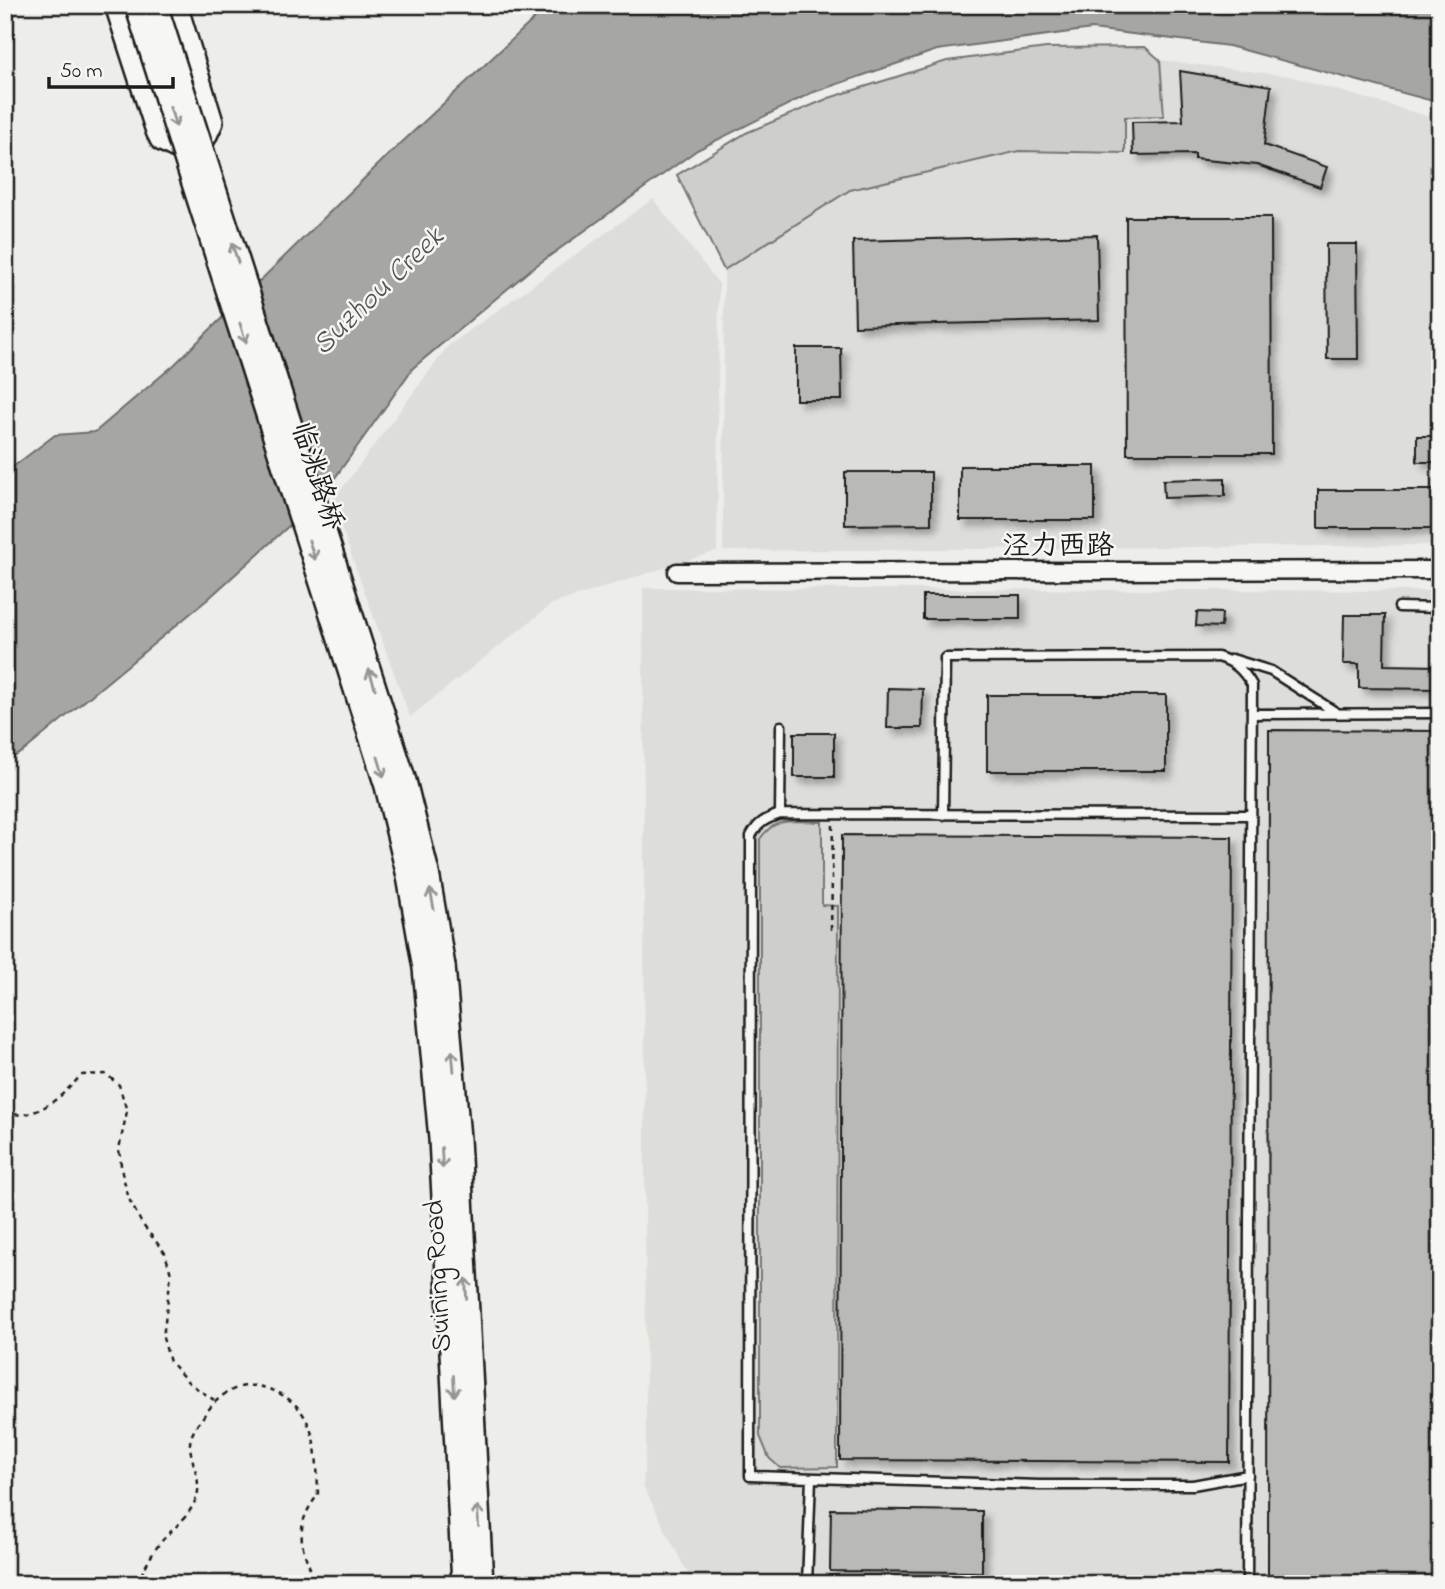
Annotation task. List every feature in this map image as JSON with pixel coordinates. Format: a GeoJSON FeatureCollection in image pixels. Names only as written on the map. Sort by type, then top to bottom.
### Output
{"type":"FeatureCollection","features":[{"type":"Feature","properties":{"kind":"main road"},"geometry":{"type":"LineString","coordinates":[[117,5],[158,131],[162,139],[176,146],[204,137],[211,122],[175,5]]}},
{"type":"Feature","properties":{"kind":"main road","name":"临洮路桥"},"geometry":{"type":"LineString","coordinates":[[137,5],[387,786],[434,967]]}},
{"type":"Feature","properties":{"kind":"main road","name":"临洮路桥"},"geometry":{"type":"LineString","coordinates":[[155,5],[404,781],[426,873],[434,967]]}},
{"type":"Feature","properties":{"kind":"main road","name":"Suining Road"},"geometry":{"type":"LineString","coordinates":[[434,967],[464,1584]]}},
{"type":"Feature","properties":{"kind":"main road","name":"Suining Road"},"geometry":{"type":"LineString","coordinates":[[434,967],[454,1070],[481,1584]]}},
{"type":"Feature","properties":{"kind":"street","name":"泾力西路"},"geometry":{"type":"LineString","coordinates":[[677,572],[1440,570]]}},
{"type":"Feature","properties":{"kind":"lane"},"geometry":{"type":"LineString","coordinates":[[1399,607],[1440,607]]}},
{"type":"Feature","properties":{"kind":"lane"},"geometry":{"type":"LineString","coordinates":[[943,814],[945,657],[1218,657],[1271,671],[1337,713]]}},
{"type":"Feature","properties":{"kind":"lane"},"geometry":{"type":"LineString","coordinates":[[1218,657],[1233,662],[1252,685],[1247,1584]]}},
{"type":"Feature","properties":{"kind":"lane"},"geometry":{"type":"LineString","coordinates":[[1252,714],[1440,713]]}},
{"type":"Feature","properties":{"kind":"lane"},"geometry":{"type":"LineString","coordinates":[[780,814],[781,726]]}},
{"type":"Feature","properties":{"kind":"lane"},"geometry":{"type":"LineString","coordinates":[[1248,1475],[1193,1485],[1039,1485],[750,1476],[751,836],[757,825],[780,814],[1251,816]]}},
{"type":"Feature","properties":{"kind":"lane"},"geometry":{"type":"LineString","coordinates":[[807,1584],[811,1478]]}},
{"type":"Feature","properties":{"kind":"path"},"geometry":{"type":"LineString","coordinates":[[831,930],[833,814]]}},
{"type":"Feature","properties":{"kind":"path"},"geometry":{"type":"LineString","coordinates":[[5,1112],[15,1116],[42,1109],[81,1075],[106,1074],[119,1085],[127,1111],[119,1149],[129,1199],[142,1224],[165,1253],[171,1273],[163,1338],[170,1362],[188,1383],[214,1400]]}},
{"type":"Feature","properties":{"kind":"path"},"geometry":{"type":"LineString","coordinates":[[136,1584],[161,1542],[190,1511],[198,1493],[191,1461],[190,1440],[214,1400],[234,1387],[254,1385],[279,1393],[294,1402],[309,1423],[317,1450],[318,1495],[307,1509],[301,1529],[302,1551],[317,1584]]}},
{"type":"Feature","properties":{"kind":"shaded area"},"geometry":{"type":"Polygon","coordinates":[[[1145,47],[1160,60],[1164,116],[1125,117],[1125,153],[1019,151],[850,190],[724,270],[677,175],[746,133],[829,98],[947,61],[1046,48],[1145,47]]]}},
{"type":"Feature","properties":{"kind":"shaded area"},"geometry":{"type":"Polygon","coordinates":[[[1160,60],[1289,76],[1440,120],[1440,545],[723,551],[724,270],[850,190],[1019,151],[1125,153],[1125,117],[1164,116],[1160,60]]]}},
{"type":"Feature","properties":{"kind":"shaded area"},"geometry":{"type":"Polygon","coordinates":[[[653,199],[719,284],[717,551],[552,604],[410,717],[332,502],[448,346],[653,199]]]}},
{"type":"Feature","properties":{"kind":"shaded area"},"geometry":{"type":"Polygon","coordinates":[[[643,588],[1440,591],[1440,1584],[693,1584],[643,1486],[646,1444],[643,588]]]}},
{"type":"Feature","properties":{"kind":"shaded area"},"geometry":{"type":"Polygon","coordinates":[[[787,821],[822,822],[822,905],[838,906],[837,1467],[780,1468],[769,1458],[760,1436],[760,839],[773,826],[787,821]]]}},
{"type":"Feature","properties":{"kind":"water","name":"Suzhou Creek"},"geometry":{"type":"Polygon","coordinates":[[[549,5],[1440,5],[1440,103],[1229,46],[1092,29],[937,50],[811,93],[697,150],[530,270],[413,368],[322,496],[208,599],[24,751],[5,762],[5,473],[55,435],[95,432],[174,365],[382,161],[549,5]]]}},
{"type":"Feature","properties":{"kind":"building"},"geometry":{"type":"Polygon","coordinates":[[[1180,71],[1271,86],[1264,145],[1327,167],[1320,187],[1257,165],[1195,159],[1195,154],[1133,155],[1132,122],[1183,121],[1180,71]]]}},
{"type":"Feature","properties":{"kind":"building"},"geometry":{"type":"Polygon","coordinates":[[[1126,217],[1271,217],[1272,454],[1127,454],[1126,217]]]}},
{"type":"Feature","properties":{"kind":"building"},"geometry":{"type":"Polygon","coordinates":[[[1097,235],[1099,320],[855,326],[853,241],[1097,235]]]}},
{"type":"Feature","properties":{"kind":"building"},"geometry":{"type":"Polygon","coordinates":[[[1326,244],[1357,244],[1358,359],[1327,359],[1326,244]]]}},
{"type":"Feature","properties":{"kind":"building"},"geometry":{"type":"Polygon","coordinates":[[[796,348],[841,348],[842,400],[796,400],[796,348]]]}},
{"type":"Feature","properties":{"kind":"building"},"geometry":{"type":"Polygon","coordinates":[[[1417,436],[1440,436],[1440,462],[1417,462],[1417,436]]]}},
{"type":"Feature","properties":{"kind":"building"},"geometry":{"type":"Polygon","coordinates":[[[960,466],[1095,466],[1095,520],[960,520],[960,466]]]}},
{"type":"Feature","properties":{"kind":"building"},"geometry":{"type":"Polygon","coordinates":[[[845,472],[931,472],[931,524],[845,525],[845,472]]]}},
{"type":"Feature","properties":{"kind":"building"},"geometry":{"type":"Polygon","coordinates":[[[1225,478],[1225,496],[1164,498],[1163,480],[1225,478]]]}},
{"type":"Feature","properties":{"kind":"building"},"geometry":{"type":"Polygon","coordinates":[[[1318,490],[1440,490],[1440,528],[1318,528],[1318,490]]]}},
{"type":"Feature","properties":{"kind":"building"},"geometry":{"type":"Polygon","coordinates":[[[923,595],[1020,595],[1020,619],[923,619],[923,595]]]}},
{"type":"Feature","properties":{"kind":"building"},"geometry":{"type":"Polygon","coordinates":[[[1197,612],[1222,613],[1221,627],[1196,626],[1197,612]]]}},
{"type":"Feature","properties":{"kind":"building"},"geometry":{"type":"Polygon","coordinates":[[[1344,615],[1385,615],[1384,665],[1440,666],[1440,689],[1359,688],[1359,664],[1343,664],[1344,615]]]}},
{"type":"Feature","properties":{"kind":"building"},"geometry":{"type":"Polygon","coordinates":[[[888,688],[923,689],[922,728],[887,728],[888,688]]]}},
{"type":"Feature","properties":{"kind":"building"},"geometry":{"type":"Polygon","coordinates":[[[987,695],[1166,695],[1166,771],[987,771],[987,695]]]}},
{"type":"Feature","properties":{"kind":"building"},"geometry":{"type":"Polygon","coordinates":[[[1269,730],[1440,731],[1440,1584],[1268,1584],[1269,730]]]}},
{"type":"Feature","properties":{"kind":"building"},"geometry":{"type":"Polygon","coordinates":[[[794,733],[834,733],[834,777],[794,777],[794,733]]]}},
{"type":"Feature","properties":{"kind":"building"},"geometry":{"type":"Polygon","coordinates":[[[842,835],[1232,837],[1229,1462],[840,1460],[842,835]]]}},
{"type":"Feature","properties":{"kind":"building"},"geometry":{"type":"Polygon","coordinates":[[[831,1509],[982,1511],[982,1572],[830,1571],[831,1509]]]}}]}
